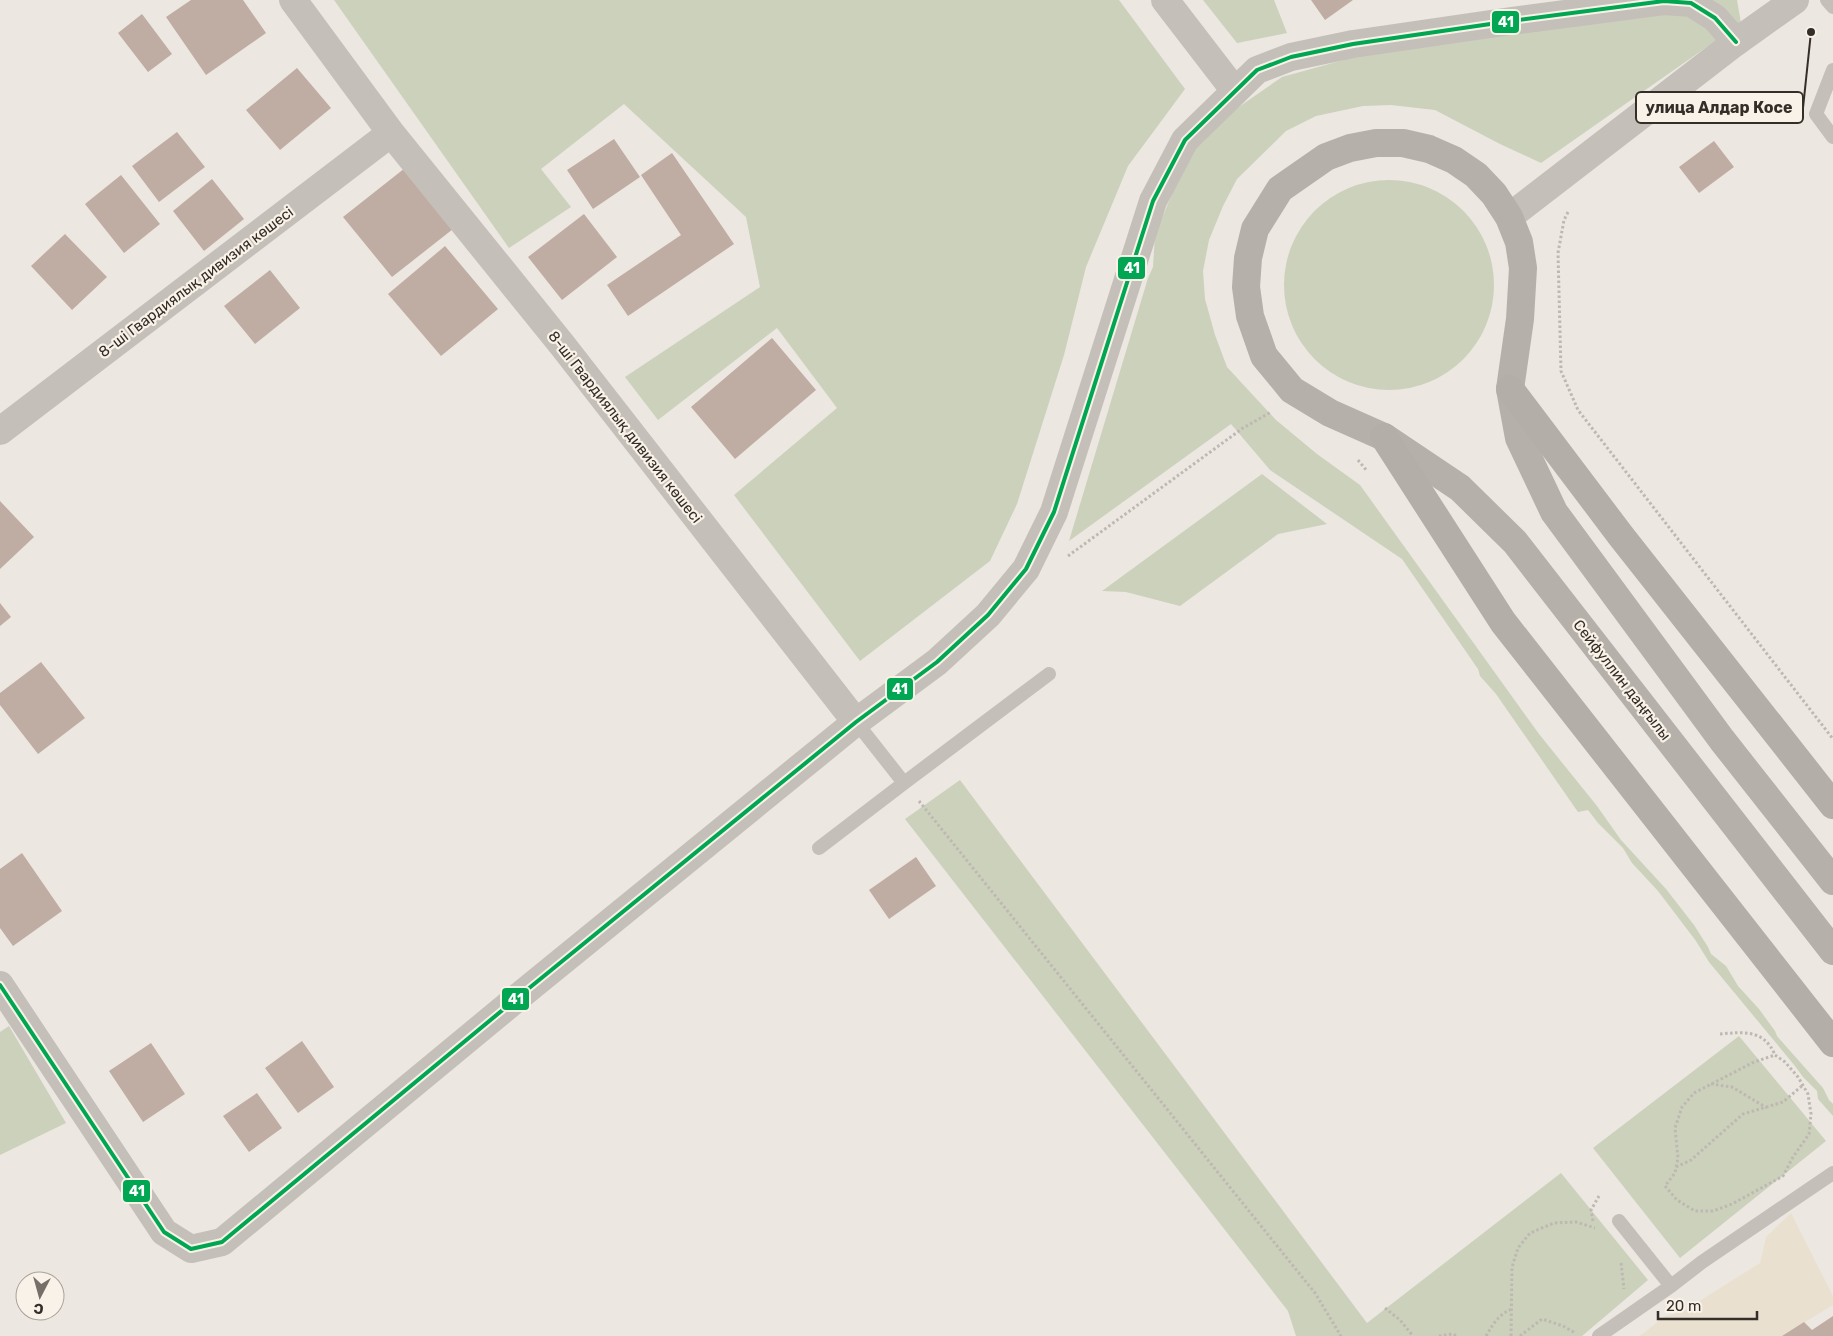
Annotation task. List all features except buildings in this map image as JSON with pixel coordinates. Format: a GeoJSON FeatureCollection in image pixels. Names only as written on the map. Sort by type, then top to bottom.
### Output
{"type":"FeatureCollection","features":[{"type":"Feature","properties":{"kind":"main road","name":"Сейфуллин даңғылы"},"geometry":{"type":"LineString","coordinates":[[1510,389],[1520,319],[1523,268],[1519,242],[1509,217],[1494,194],[1476,175],[1454,160],[1429,149],[1402,144],[1376,143],[1350,148],[1334,154],[1303,172],[1280,189],[1255,229],[1248,258],[1246,287],[1254,330],[1267,361],[1292,390],[1330,413],[1384,437],[1460,488],[1515,542],[1833,951]]}},
{"type":"Feature","properties":{"kind":"main road"},"geometry":{"type":"LineString","coordinates":[[1510,389],[1627,544],[1833,805]]}},
{"type":"Feature","properties":{"kind":"main road"},"geometry":{"type":"LineString","coordinates":[[1510,389],[1519,438],[1554,512],[1722,740],[1833,881]]}},
{"type":"Feature","properties":{"kind":"main road"},"geometry":{"type":"LineString","coordinates":[[1384,437],[1503,622],[1833,1043]]}},
{"type":"Feature","properties":{"kind":"street","name":"8-ші Гвардиялық дивизия көшесі"},"geometry":{"type":"LineString","coordinates":[[293,0],[391,133],[569,354],[856,722]]}},
{"type":"Feature","properties":{"kind":"street"},"geometry":{"type":"LineString","coordinates":[[1165,0],[1235,91]]}},
{"type":"Feature","properties":{"kind":"street"},"geometry":{"type":"LineString","coordinates":[[1509,217],[1736,42],[1795,0]]}},
{"type":"Feature","properties":{"kind":"street"},"geometry":{"type":"LineString","coordinates":[[0,985],[164,1232],[191,1249],[222,1242],[856,722],[937,662],[988,615],[1026,569],[1054,512],[1153,201],[1185,140],[1256,70],[1291,56],[1353,44],[1664,1],[1692,3],[1715,18],[1736,42]]}},
{"type":"Feature","properties":{"kind":"street","name":"8-ші Гвардиялық дивизия көшесі"},"geometry":{"type":"LineString","coordinates":[[0,432],[391,133]]}},
{"type":"Feature","properties":{"kind":"lane"},"geometry":{"type":"LineString","coordinates":[[1827,0],[1833,7]]}},
{"type":"Feature","properties":{"kind":"lane"},"geometry":{"type":"LineString","coordinates":[[1833,70],[1816,114],[1833,137]]}},
{"type":"Feature","properties":{"kind":"lane"},"geometry":{"type":"LineString","coordinates":[[819,848],[1049,674]]}},
{"type":"Feature","properties":{"kind":"lane"},"geometry":{"type":"LineString","coordinates":[[856,722],[904,783]]}},
{"type":"Feature","properties":{"kind":"lane"},"geometry":{"type":"LineString","coordinates":[[1599,1336],[1702,1262],[1833,1173]]}},
{"type":"Feature","properties":{"kind":"lane"},"geometry":{"type":"LineString","coordinates":[[1619,1221],[1671,1286]]}},
{"type":"Feature","properties":{"kind":"path"},"geometry":{"type":"LineString","coordinates":[[1572,205],[1564,220],[1558,253],[1560,352],[1561,371],[1578,410],[1833,739]]}},
{"type":"Feature","properties":{"kind":"path"},"geometry":{"type":"LineString","coordinates":[[1068,556],[1244,428],[1276,410]]}},
{"type":"Feature","properties":{"kind":"path"},"geometry":{"type":"LineString","coordinates":[[904,783],[1315,1293],[1341,1336]]}},
{"type":"Feature","properties":{"kind":"path"},"geometry":{"type":"LineString","coordinates":[[1720,1034],[1746,1031],[1771,1046],[1775,1055],[1785,1062],[1798,1077],[1808,1094],[1811,1114],[1809,1134],[1793,1156],[1783,1176],[1732,1204],[1713,1211],[1694,1211],[1677,1200],[1666,1186],[1675,1173],[1678,1158],[1675,1128],[1682,1108],[1694,1093],[1754,1062],[1775,1055]]}},
{"type":"Feature","properties":{"kind":"path"},"geometry":{"type":"LineString","coordinates":[[1712,1084],[1732,1087],[1767,1108]]}},
{"type":"Feature","properties":{"kind":"path"},"geometry":{"type":"LineString","coordinates":[[1676,1167],[1691,1160],[1743,1114],[1783,1102],[1803,1085]]}},
{"type":"Feature","properties":{"kind":"path"},"geometry":{"type":"LineString","coordinates":[[1594,1227],[1592,1210],[1599,1196]]}},
{"type":"Feature","properties":{"kind":"path"},"geometry":{"type":"LineString","coordinates":[[1511,1336],[1512,1267],[1518,1248],[1530,1233],[1554,1223],[1576,1222],[1594,1227],[1601,1233]]}},
{"type":"Feature","properties":{"kind":"path"},"geometry":{"type":"LineString","coordinates":[[1621,1263],[1624,1300],[1632,1314]]}},
{"type":"Feature","properties":{"kind":"path"},"geometry":{"type":"LineString","coordinates":[[1385,1308],[1400,1320],[1413,1336]]}},
{"type":"Feature","properties":{"kind":"path"},"geometry":{"type":"LineString","coordinates":[[1486,1336],[1503,1312],[1512,1309]]}},
{"type":"Feature","properties":{"kind":"path"},"geometry":{"type":"LineString","coordinates":[[1520,1336],[1542,1319],[1563,1326],[1580,1336]]}},
{"type":"Feature","properties":{"kind":"path"},"geometry":{"type":"LineString","coordinates":[[1439,1336],[1452,1334],[1458,1336]]}},
{"type":"Feature","properties":{"kind":"green space"},"geometry":{"type":"Polygon","coordinates":[[[334,0],[1119,0],[1185,89],[1128,166],[1086,267],[1064,355],[1017,504],[990,561],[860,661],[734,495],[837,408],[777,328],[658,420],[625,377],[760,287],[746,217],[624,104],[541,169],[571,207],[509,248],[334,0]]]}},
{"type":"Feature","properties":{"kind":"green space"},"geometry":{"type":"Polygon","coordinates":[[[1203,0],[1274,0],[1287,33],[1237,43],[1203,0]]]}},
{"type":"Feature","properties":{"kind":"green space"},"geometry":{"type":"Polygon","coordinates":[[[1639,0],[1737,0],[1741,23],[1541,163],[1435,110],[1391,105],[1363,106],[1316,116],[1286,131],[1237,179],[1223,206],[1209,240],[1203,271],[1205,299],[1215,335],[1227,367],[1276,420],[1317,454],[1360,485],[1539,734],[1597,806],[1621,840],[1666,889],[1694,925],[1711,954],[1726,966],[1738,986],[1759,1009],[1777,1036],[1823,1088],[1833,1104],[1833,1116],[1818,1099],[1817,1091],[1803,1077],[1709,962],[1696,941],[1658,891],[1632,863],[1623,848],[1588,810],[1578,812],[1496,694],[1480,676],[1478,669],[1402,559],[1270,470],[1231,424],[1069,541],[1148,278],[1153,267],[1155,235],[1174,189],[1204,131],[1282,77],[1398,45],[1639,0]]]}},
{"type":"Feature","properties":{"kind":"green space"},"geometry":{"type":"Polygon","coordinates":[[[1379,180],[1399,180],[1420,184],[1439,192],[1448,197],[1470,218],[1482,235],[1490,254],[1494,285],[1490,316],[1482,335],[1477,344],[1456,366],[1439,378],[1420,386],[1399,390],[1379,390],[1358,386],[1330,373],[1301,344],[1288,316],[1284,295],[1284,275],[1288,254],[1301,226],[1330,197],[1358,184],[1379,180]]]}},
{"type":"Feature","properties":{"kind":"green space"},"geometry":{"type":"Polygon","coordinates":[[[1262,474],[1327,524],[1278,534],[1180,606],[1126,592],[1102,591],[1262,474]]]}},
{"type":"Feature","properties":{"kind":"green space"},"geometry":{"type":"Polygon","coordinates":[[[960,780],[1367,1323],[1561,1173],[1648,1280],[1582,1336],[1296,1336],[1288,1311],[905,819],[960,780]]]}},
{"type":"Feature","properties":{"kind":"green space"},"geometry":{"type":"Polygon","coordinates":[[[9,1026],[66,1123],[0,1155],[0,1032],[9,1026]]]}},
{"type":"Feature","properties":{"kind":"green space"},"geometry":{"type":"Polygon","coordinates":[[[1739,1036],[1826,1141],[1680,1258],[1593,1148],[1739,1036]]]}},
{"type":"Feature","properties":{"kind":"shaded area"},"geometry":{"type":"Polygon","coordinates":[[[1791,1213],[1833,1296],[1833,1305],[1782,1336],[1640,1336],[1665,1316],[1682,1312],[1760,1263],[1766,1237],[1791,1213]]]}},
{"type":"Feature","properties":{"kind":"transit line","name":"41"},"geometry":{"type":"LineString","coordinates":[[0,985],[164,1232],[191,1249],[222,1242],[528,989],[856,722],[937,662],[988,615],[1026,569],[1054,512],[1153,201],[1185,140],[1257,70],[1291,57],[1353,44],[1664,1],[1691,3],[1715,18],[1736,42]]}},
{"type":"Feature","properties":{"kind":"place","name":"улица Алдар Косе"},"geometry":{"type":"Point","coordinates":[1811,32]}}]}
